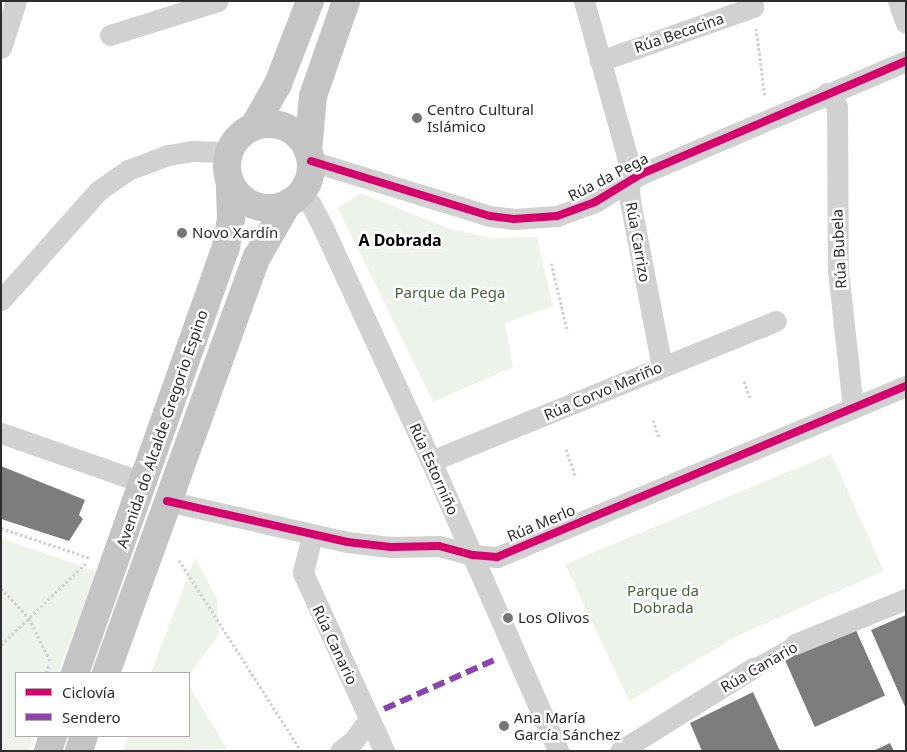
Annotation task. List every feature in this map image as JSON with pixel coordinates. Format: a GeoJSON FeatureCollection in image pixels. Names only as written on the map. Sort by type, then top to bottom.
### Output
{"type":"FeatureCollection","features":[{"type":"Feature","properties":{"kind":"main road"},"geometry":{"type":"LineString","coordinates":[[254,126],[278,84],[310,1]]}},
{"type":"Feature","properties":{"kind":"main road"},"geometry":{"type":"LineString","coordinates":[[309,156],[300,137],[286,128],[271,124],[254,126],[244,132],[229,152],[227,162],[230,181],[239,195],[254,205],[271,207],[293,199],[306,186],[309,156],[312,96],[346,1]]}},
{"type":"Feature","properties":{"kind":"main road","name":"Avenida do Alcalde Gregorio Espino"},"geometry":{"type":"LineString","coordinates":[[75,672],[102,562],[142,482],[226,247],[231,219],[230,181]]}},
{"type":"Feature","properties":{"kind":"main road","name":"Avenida do Alcalde Gregorio Espino"},"geometry":{"type":"LineString","coordinates":[[106,672],[256,257],[293,199]]}},
{"type":"Feature","properties":{"kind":"main road"},"geometry":{"type":"LineString","coordinates":[[48,751],[53,737]]}},
{"type":"Feature","properties":{"kind":"main road"},"geometry":{"type":"LineString","coordinates":[[79,751],[84,737]]}},
{"type":"Feature","properties":{"kind":"street"},"geometry":{"type":"LineString","coordinates":[[1,48],[16,1]]}},
{"type":"Feature","properties":{"kind":"street"},"geometry":{"type":"LineString","coordinates":[[110,35],[218,1]]}},
{"type":"Feature","properties":{"kind":"street","name":"Rúa Carrizo"},"geometry":{"type":"LineString","coordinates":[[584,1],[628,156],[629,182],[662,367]]}},
{"type":"Feature","properties":{"kind":"street"},"geometry":{"type":"LineString","coordinates":[[898,1],[906,23]]}},
{"type":"Feature","properties":{"kind":"street","name":"Rúa Becacina"},"geometry":{"type":"LineString","coordinates":[[600,60],[753,7],[753,12]]}},
{"type":"Feature","properties":{"kind":"street","name":"Rúa da Pega"},"geometry":{"type":"LineString","coordinates":[[309,156],[490,216],[514,219],[539,218],[575,210],[629,182],[827,93],[906,61]]}},
{"type":"Feature","properties":{"kind":"street","name":"Rúa Bubela"},"geometry":{"type":"LineString","coordinates":[[827,93],[837,106],[838,270],[853,408]]}},
{"type":"Feature","properties":{"kind":"street"},"geometry":{"type":"LineString","coordinates":[[1,300],[98,191],[128,170],[176,154],[229,152]]}},
{"type":"Feature","properties":{"kind":"street","name":"Rúa Estorniño"},"geometry":{"type":"LineString","coordinates":[[293,199],[311,204],[325,232],[457,518],[558,751]]}},
{"type":"Feature","properties":{"kind":"street","name":"Rúa Corvo Mariño"},"geometry":{"type":"LineString","coordinates":[[431,461],[776,321]]}},
{"type":"Feature","properties":{"kind":"street","name":"Rúa Merlo"},"geometry":{"type":"LineString","coordinates":[[167,501],[312,536],[391,547],[439,546],[473,555],[497,557],[906,386]]}},
{"type":"Feature","properties":{"kind":"street"},"geometry":{"type":"LineString","coordinates":[[1,433],[142,482]]}},
{"type":"Feature","properties":{"kind":"street"},"geometry":{"type":"LineString","coordinates":[[439,546],[457,518]]}},
{"type":"Feature","properties":{"kind":"street","name":"Rúa Canario"},"geometry":{"type":"LineString","coordinates":[[312,536],[303,573],[384,751]]}},
{"type":"Feature","properties":{"kind":"street","name":"Rúa Canario"},"geometry":{"type":"LineString","coordinates":[[620,751],[795,644],[906,599]]}},
{"type":"Feature","properties":{"kind":"street"},"geometry":{"type":"LineString","coordinates":[[340,751],[354,740],[369,718]]}},
{"type":"Feature","properties":{"kind":"path"},"geometry":{"type":"LineString","coordinates":[[753,12],[765,100]]}},
{"type":"Feature","properties":{"kind":"path"},"geometry":{"type":"LineString","coordinates":[[551,263],[567,329]]}},
{"type":"Feature","properties":{"kind":"path"},"geometry":{"type":"LineString","coordinates":[[744,381],[750,398]]}},
{"type":"Feature","properties":{"kind":"path"},"geometry":{"type":"LineString","coordinates":[[653,420],[659,437]]}},
{"type":"Feature","properties":{"kind":"path"},"geometry":{"type":"LineString","coordinates":[[566,449],[575,475]]}},
{"type":"Feature","properties":{"kind":"path"},"geometry":{"type":"LineString","coordinates":[[1,528],[102,562]]}},
{"type":"Feature","properties":{"kind":"path"},"geometry":{"type":"LineString","coordinates":[[179,560],[301,751]]}},
{"type":"Feature","properties":{"kind":"path"},"geometry":{"type":"LineString","coordinates":[[84,575],[102,562]]}},
{"type":"Feature","properties":{"kind":"path"},"geometry":{"type":"LineString","coordinates":[[1,645],[29,618],[102,562]]}},
{"type":"Feature","properties":{"kind":"path"},"geometry":{"type":"LineString","coordinates":[[1,588],[29,618],[50,661]]}},
{"type":"Feature","properties":{"kind":"path"},"geometry":{"type":"LineString","coordinates":[[46,672],[54,653]]}},
{"type":"Feature","properties":{"kind":"green space","name":"Parque da Pega"},"geometry":{"type":"Polygon","coordinates":[[[360,193],[448,228],[492,238],[537,237],[553,306],[505,323],[513,367],[433,402],[338,208],[360,193]]]}},
{"type":"Feature","properties":{"kind":"green space","name":"Parque da Dobrada"},"geometry":{"type":"Polygon","coordinates":[[[831,454],[884,571],[735,637],[629,701],[565,564],[831,454]]]}},
{"type":"Feature","properties":{"kind":"green space"},"geometry":{"type":"Polygon","coordinates":[[[1,538],[98,572],[58,672],[15,672],[15,737],[34,737],[28,751],[1,751],[1,538]]]}},
{"type":"Feature","properties":{"kind":"green space"},"geometry":{"type":"Polygon","coordinates":[[[195,557],[217,599],[219,635],[190,674],[190,672],[151,672],[195,557]]]}},
{"type":"Feature","properties":{"kind":"green space"},"geometry":{"type":"Polygon","coordinates":[[[190,688],[227,749],[123,751],[128,737],[190,737],[190,688]]]}},
{"type":"Feature","properties":{"kind":"building"},"geometry":{"type":"Polygon","coordinates":[[[1,466],[85,500],[79,515],[83,519],[69,541],[1,519],[1,466]]]}},
{"type":"Feature","properties":{"kind":"building"},"geometry":{"type":"Polygon","coordinates":[[[906,615],[906,709],[871,630],[906,615]]]}},
{"type":"Feature","properties":{"kind":"building"},"geometry":{"type":"Polygon","coordinates":[[[855,628],[885,696],[815,727],[785,659],[855,628]]]}},
{"type":"Feature","properties":{"kind":"building"},"geometry":{"type":"Polygon","coordinates":[[[753,692],[780,751],[702,751],[690,723],[753,692]]]}},
{"type":"Feature","properties":{"kind":"building"},"geometry":{"type":"Polygon","coordinates":[[[890,743],[894,751],[873,751],[890,743]]]}},
{"type":"Feature","properties":{"kind":"marked path"},"geometry":{"type":"LineString","coordinates":[[753,668],[795,644]]}},
{"type":"Feature","properties":{"kind":"marked path"},"geometry":{"type":"LineString","coordinates":[[384,709],[494,660]]}},
{"type":"Feature","properties":{"kind":"cycle path"},"geometry":{"type":"LineString","coordinates":[[311,161],[490,216],[514,219],[557,216],[595,202],[641,174],[906,61]]}},
{"type":"Feature","properties":{"kind":"cycle path"},"geometry":{"type":"LineString","coordinates":[[167,501],[347,542],[391,547],[439,546],[473,555],[497,557],[906,386]]}},
{"type":"Feature","properties":{"kind":"place","name":"Centro Cultural Islámico"},"geometry":{"type":"Point","coordinates":[417,118]}},
{"type":"Feature","properties":{"kind":"place","name":"Novo Xardín"},"geometry":{"type":"Point","coordinates":[182,233]}},
{"type":"Feature","properties":{"kind":"place","name":"Los Olivos"},"geometry":{"type":"Point","coordinates":[508,618]}},
{"type":"Feature","properties":{"kind":"place","name":"Ana María García Sánchez"},"geometry":{"type":"Point","coordinates":[504,726]}},
{"type":"Feature","properties":{"kind":"district","name":"A Dobrada"},"geometry":{"type":"Point","coordinates":[400,240]}}]}
